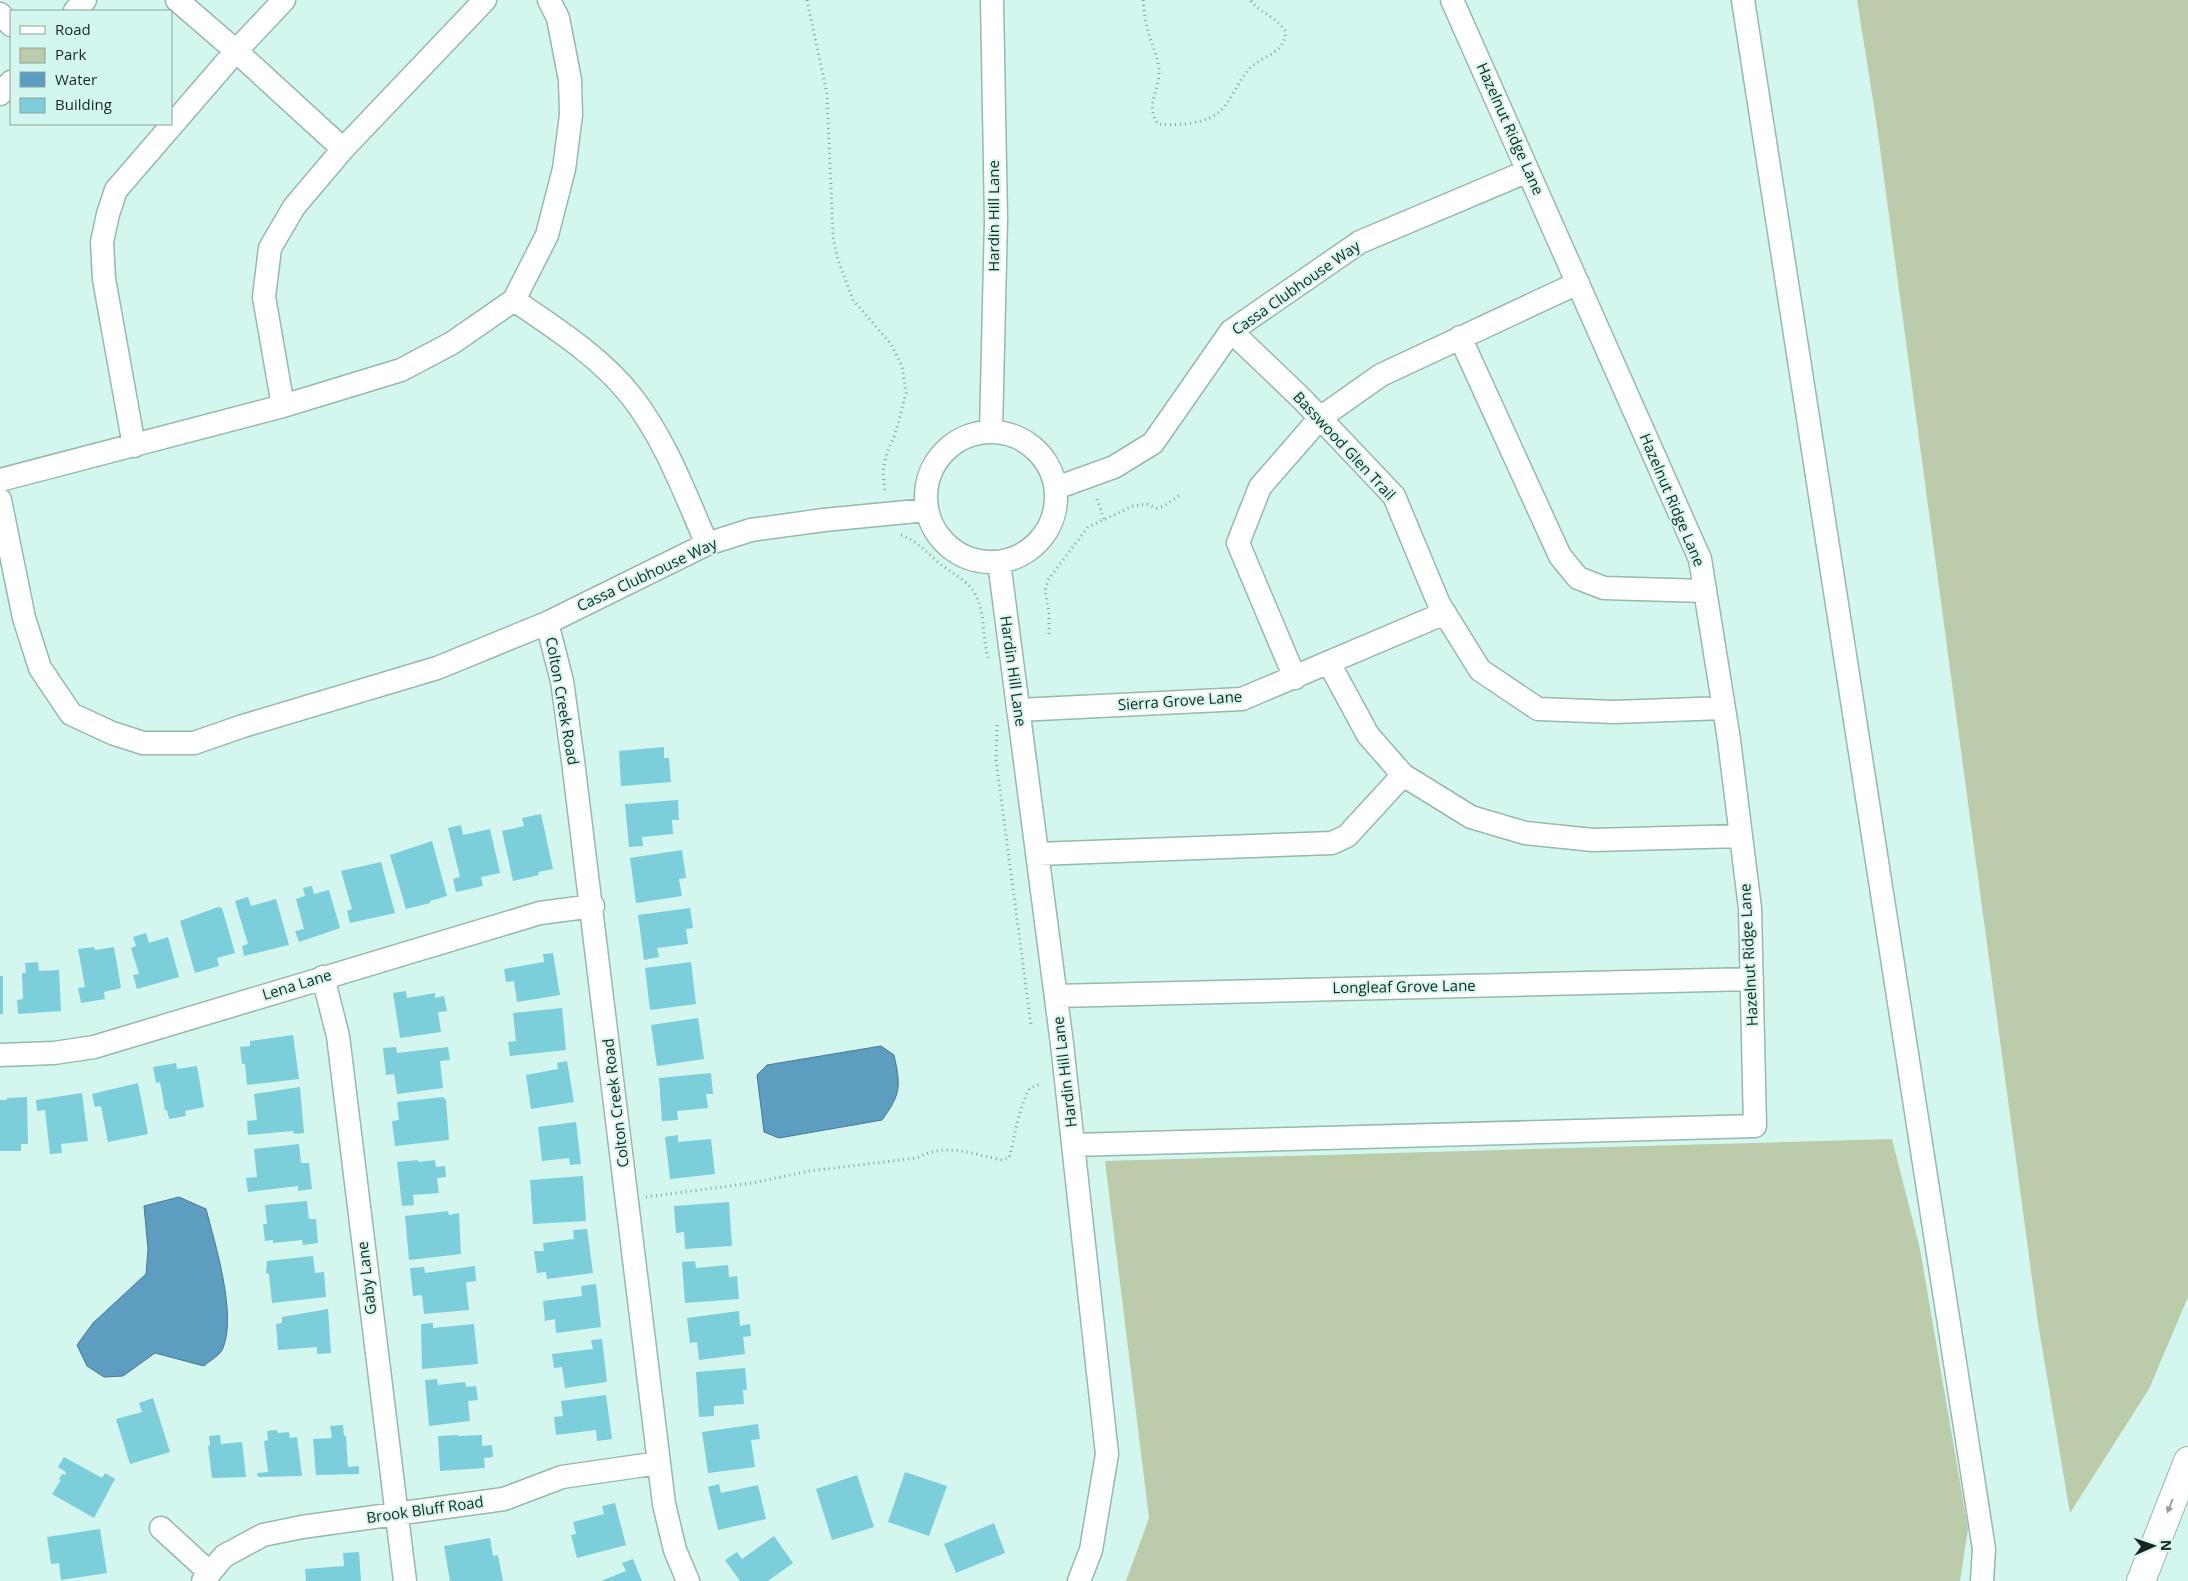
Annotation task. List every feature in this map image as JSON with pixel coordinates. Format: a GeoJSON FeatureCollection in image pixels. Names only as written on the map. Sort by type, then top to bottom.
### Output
{"type":"FeatureCollection","features":[{"type":"Feature","properties":{"kind":"highway"},"geometry":{"type":"LineString","coordinates":[[2141,1581],[2188,1461]]}},
{"type":"Feature","properties":{"kind":"street"},"geometry":{"type":"LineString","coordinates":[[76,10],[85,0]]}},
{"type":"Feature","properties":{"kind":"street"},"geometry":{"type":"LineString","coordinates":[[177,0],[343,149]]}},
{"type":"Feature","properties":{"kind":"street"},"geometry":{"type":"LineString","coordinates":[[134,446],[104,279],[102,242],[116,190],[236,51],[284,0]]}},
{"type":"Feature","properties":{"kind":"street"},"geometry":{"type":"LineString","coordinates":[[283,406],[264,297],[270,248],[294,207],[343,149],[486,0]]}},
{"type":"Feature","properties":{"kind":"street"},"geometry":{"type":"LineString","coordinates":[[0,480],[283,406],[401,370],[452,343],[514,300],[547,234],[564,169],[571,115],[570,80],[558,18],[549,0]]}},
{"type":"Feature","properties":{"kind":"street","name":"Hardin Hill Lane"},"geometry":{"type":"LineString","coordinates":[[991,431],[996,220],[992,0]]}},
{"type":"Feature","properties":{"kind":"street","name":"Hazelnut Ridge Lane"},"geometry":{"type":"LineString","coordinates":[[1073,1145],[1756,1126],[1750,908],[1724,708],[1700,559],[1452,0]]}},
{"type":"Feature","properties":{"kind":"street"},"geometry":{"type":"LineString","coordinates":[[1742,0],[1984,1548],[1982,1581]]}},
{"type":"Feature","properties":{"kind":"street"},"geometry":{"type":"LineString","coordinates":[[0,14],[10,24]]}},
{"type":"Feature","properties":{"kind":"street"},"geometry":{"type":"LineString","coordinates":[[0,94],[10,83]]}},
{"type":"Feature","properties":{"kind":"street","name":"Cassa Clubhouse Way"},"geometry":{"type":"LineString","coordinates":[[1056,488],[1114,467],[1153,443],[1231,331],[1360,242],[1528,171]]}},
{"type":"Feature","properties":{"kind":"street"},"geometry":{"type":"LineString","coordinates":[[1295,678],[1238,543],[1260,487],[1320,418],[1381,375],[1578,283]]}},
{"type":"Feature","properties":{"kind":"street"},"geometry":{"type":"LineString","coordinates":[[514,300],[586,350],[632,397],[668,454],[707,544]]}},
{"type":"Feature","properties":{"kind":"street","name":"Basswood Glen Trail"},"geometry":{"type":"LineString","coordinates":[[1231,331],[1320,418],[1394,496],[1439,604],[1480,670],[1538,709],[1614,712],[1724,708]]}},
{"type":"Feature","properties":{"kind":"street"},"geometry":{"type":"LineString","coordinates":[[1460,337],[1560,556],[1578,578],[1604,588],[1705,591]]}},
{"type":"Feature","properties":{"kind":"street"},"geometry":{"type":"LineString","coordinates":[[991,431],[1010,434],[1027,441],[1040,454],[1051,470],[1056,488],[1056,508],[1049,528],[1036,545],[1019,557],[999,562],[979,562],[960,556],[945,544],[933,528],[926,510],[926,490],[931,472],[940,455],[954,442],[972,434],[991,431]]}},
{"type":"Feature","properties":{"kind":"street","name":"Cassa Clubhouse Way"},"geometry":{"type":"LineString","coordinates":[[0,500],[24,618],[40,668],[71,714],[112,733],[143,743],[194,743],[243,726],[437,668],[547,623],[707,544],[751,530],[824,520],[926,510]]}},
{"type":"Feature","properties":{"kind":"street","name":"Hardin Hill Lane"},"geometry":{"type":"LineString","coordinates":[[999,562],[1056,996],[1108,1454],[1091,1550],[1080,1581]]}},
{"type":"Feature","properties":{"kind":"street","name":"Sierra Grove Lane"},"geometry":{"type":"LineString","coordinates":[[1018,710],[1242,699],[1445,613]]}},
{"type":"Feature","properties":{"kind":"street","name":"Colton Creek Road"},"geometry":{"type":"LineString","coordinates":[[547,623],[562,681],[593,906],[664,1504],[675,1550],[688,1581]]}},
{"type":"Feature","properties":{"kind":"street"},"geometry":{"type":"LineString","coordinates":[[1329,663],[1368,735],[1403,775],[1471,817],[1525,833],[1592,840],[1741,836]]}},
{"type":"Feature","properties":{"kind":"street"},"geometry":{"type":"LineString","coordinates":[[1037,854],[1332,843],[1347,836],[1403,775]]}},
{"type":"Feature","properties":{"kind":"street","name":"Lena Lane"},"geometry":{"type":"LineString","coordinates":[[0,1055],[54,1054],[94,1046],[540,913],[593,906]]}},
{"type":"Feature","properties":{"kind":"street","name":"Gaby Lane"},"geometry":{"type":"LineString","coordinates":[[323,977],[338,1036],[405,1581]]}},
{"type":"Feature","properties":{"kind":"street","name":"Longleaf Grove Lane"},"geometry":{"type":"LineString","coordinates":[[1056,996],[1752,979]]}},
{"type":"Feature","properties":{"kind":"street","name":"Brook Bluff Road"},"geometry":{"type":"LineString","coordinates":[[206,1576],[224,1556],[264,1535],[302,1527],[504,1499],[562,1477],[659,1464]]}},
{"type":"Feature","properties":{"kind":"street"},"geometry":{"type":"LineString","coordinates":[[162,1528],[206,1576]]}},
{"type":"Feature","properties":{"kind":"path"},"geometry":{"type":"LineString","coordinates":[[807,0],[827,94],[834,238],[838,260],[852,300],[891,344],[902,366],[906,393],[895,435],[887,452],[883,471],[885,497]]}},
{"type":"Feature","properties":{"kind":"path"},"geometry":{"type":"LineString","coordinates":[[1143,0],[1148,30],[1159,69],[1159,81],[1152,106],[1152,116],[1158,124],[1168,125],[1197,121],[1215,115],[1226,104],[1241,78],[1251,67],[1279,49],[1285,41],[1286,32],[1280,21],[1258,9],[1250,0]]}},
{"type":"Feature","properties":{"kind":"path"},"geometry":{"type":"LineString","coordinates":[[1049,634],[1049,612],[1045,592],[1048,580],[1088,526],[1133,506],[1147,504],[1157,508],[1164,506],[1180,495]]}},
{"type":"Feature","properties":{"kind":"path"},"geometry":{"type":"LineString","coordinates":[[1097,499],[1104,519]]}},
{"type":"Feature","properties":{"kind":"path"},"geometry":{"type":"LineString","coordinates":[[896,533],[911,538],[973,590],[979,601],[986,650],[990,664]]}},
{"type":"Feature","properties":{"kind":"path"},"geometry":{"type":"LineString","coordinates":[[997,718],[996,760],[1031,1025]]}},
{"type":"Feature","properties":{"kind":"path"},"geometry":{"type":"LineString","coordinates":[[646,1197],[752,1183],[809,1171],[917,1158],[929,1151],[948,1148],[1002,1160],[1009,1158],[1022,1101],[1030,1088],[1041,1084]]}},
{"type":"Feature","properties":{"kind":"green space"},"geometry":{"type":"Polygon","coordinates":[[[1857,0],[2188,0],[2188,1297],[2149,1389],[2070,1513],[2038,1323],[1876,119],[1857,0]]]}},
{"type":"Feature","properties":{"kind":"green space"},"geometry":{"type":"Polygon","coordinates":[[[1892,1139],[1920,1249],[1968,1529],[1960,1581],[1126,1581],[1149,1518],[1105,1161],[1892,1139]]]}},
{"type":"Feature","properties":{"kind":"water"},"geometry":{"type":"Polygon","coordinates":[[[881,1046],[894,1055],[898,1075],[896,1096],[882,1120],[779,1138],[764,1132],[757,1075],[767,1065],[881,1046]]]}},
{"type":"Feature","properties":{"kind":"water"},"geometry":{"type":"Polygon","coordinates":[[[179,1197],[206,1209],[219,1259],[226,1298],[227,1334],[222,1351],[204,1366],[155,1353],[123,1376],[104,1377],[87,1366],[77,1345],[93,1323],[146,1274],[148,1249],[144,1206],[179,1197]]]}},
{"type":"Feature","properties":{"kind":"building"},"geometry":{"type":"Polygon","coordinates":[[[664,747],[664,758],[669,758],[671,782],[621,786],[619,751],[664,747]]]}},
{"type":"Feature","properties":{"kind":"building"},"geometry":{"type":"Polygon","coordinates":[[[678,800],[679,820],[672,820],[673,834],[642,837],[643,846],[629,847],[625,804],[678,800]]]}},
{"type":"Feature","properties":{"kind":"building"},"geometry":{"type":"Polygon","coordinates":[[[541,814],[553,869],[538,872],[539,875],[513,881],[502,831],[524,826],[522,818],[541,814]]]}},
{"type":"Feature","properties":{"kind":"building"},"geometry":{"type":"Polygon","coordinates":[[[461,825],[463,835],[490,829],[500,873],[481,877],[483,886],[456,892],[453,879],[460,877],[448,828],[461,825]]]}},
{"type":"Feature","properties":{"kind":"building"},"geometry":{"type":"Polygon","coordinates":[[[432,841],[447,896],[430,901],[430,903],[406,909],[390,855],[432,841]]]}},
{"type":"Feature","properties":{"kind":"building"},"geometry":{"type":"Polygon","coordinates":[[[682,850],[686,878],[679,879],[682,896],[636,903],[630,858],[682,850]]]}},
{"type":"Feature","properties":{"kind":"building"},"geometry":{"type":"Polygon","coordinates":[[[381,862],[395,913],[350,923],[347,911],[352,909],[341,871],[381,862]]]}},
{"type":"Feature","properties":{"kind":"building"},"geometry":{"type":"Polygon","coordinates":[[[312,886],[314,894],[329,890],[340,928],[299,942],[295,931],[304,929],[296,899],[305,896],[303,888],[312,886]]]}},
{"type":"Feature","properties":{"kind":"building"},"geometry":{"type":"Polygon","coordinates":[[[248,897],[251,906],[276,899],[289,945],[244,956],[242,946],[248,944],[235,901],[248,897]]]}},
{"type":"Feature","properties":{"kind":"building"},"geometry":{"type":"Polygon","coordinates":[[[218,907],[222,908],[235,953],[217,958],[219,966],[195,973],[180,921],[218,907]]]}},
{"type":"Feature","properties":{"kind":"building"},"geometry":{"type":"Polygon","coordinates":[[[690,908],[693,928],[686,929],[688,944],[657,948],[659,957],[644,960],[638,915],[690,908]]]}},
{"type":"Feature","properties":{"kind":"building"},"geometry":{"type":"Polygon","coordinates":[[[146,933],[149,943],[168,937],[179,977],[137,989],[133,975],[139,974],[131,948],[136,946],[133,937],[146,933]]]}},
{"type":"Feature","properties":{"kind":"building"},"geometry":{"type":"Polygon","coordinates":[[[94,947],[95,950],[114,947],[121,988],[104,992],[105,999],[81,1003],[78,988],[85,987],[78,949],[94,947]]]}},
{"type":"Feature","properties":{"kind":"building"},"geometry":{"type":"Polygon","coordinates":[[[553,953],[560,995],[517,1002],[514,981],[506,982],[504,969],[544,962],[543,954],[553,953]]]}},
{"type":"Feature","properties":{"kind":"building"},"geometry":{"type":"Polygon","coordinates":[[[38,962],[39,971],[59,970],[61,1011],[18,1014],[17,1000],[23,999],[22,973],[26,973],[25,963],[38,962]]]}},
{"type":"Feature","properties":{"kind":"building"},"geometry":{"type":"Polygon","coordinates":[[[691,962],[696,1004],[650,1010],[645,968],[691,962]]]}},
{"type":"Feature","properties":{"kind":"building"},"geometry":{"type":"Polygon","coordinates":[[[0,976],[3,976],[3,1014],[0,1014],[0,976]]]}},
{"type":"Feature","properties":{"kind":"building"},"geometry":{"type":"Polygon","coordinates":[[[406,991],[407,998],[435,993],[435,998],[444,996],[447,1011],[438,1012],[441,1032],[400,1038],[393,993],[406,991]]]}},
{"type":"Feature","properties":{"kind":"building"},"geometry":{"type":"Polygon","coordinates":[[[562,1008],[566,1050],[510,1056],[508,1042],[516,1041],[513,1013],[562,1008]]]}},
{"type":"Feature","properties":{"kind":"building"},"geometry":{"type":"Polygon","coordinates":[[[698,1018],[704,1059],[657,1066],[651,1025],[698,1018]]]}},
{"type":"Feature","properties":{"kind":"building"},"geometry":{"type":"Polygon","coordinates":[[[293,1035],[299,1079],[247,1085],[245,1064],[242,1064],[240,1047],[250,1046],[250,1041],[293,1035]]]}},
{"type":"Feature","properties":{"kind":"building"},"geometry":{"type":"Polygon","coordinates":[[[396,1047],[397,1053],[448,1047],[450,1060],[440,1061],[443,1088],[397,1094],[394,1074],[386,1075],[383,1048],[396,1047]]]}},
{"type":"Feature","properties":{"kind":"building"},"geometry":{"type":"Polygon","coordinates":[[[567,1061],[574,1102],[531,1109],[526,1075],[558,1069],[557,1063],[567,1061]]]}},
{"type":"Feature","properties":{"kind":"building"},"geometry":{"type":"Polygon","coordinates":[[[176,1063],[177,1069],[197,1066],[204,1107],[185,1111],[186,1116],[169,1119],[167,1110],[165,1110],[160,1082],[156,1083],[153,1067],[176,1063]]]}},
{"type":"Feature","properties":{"kind":"building"},"geometry":{"type":"Polygon","coordinates":[[[711,1073],[713,1094],[706,1094],[708,1108],[677,1111],[678,1120],[662,1121],[659,1078],[711,1073]]]}},
{"type":"Feature","properties":{"kind":"building"},"geometry":{"type":"Polygon","coordinates":[[[138,1083],[148,1134],[108,1142],[101,1106],[95,1107],[92,1094],[138,1083]]]}},
{"type":"Feature","properties":{"kind":"building"},"geometry":{"type":"Polygon","coordinates":[[[300,1087],[304,1133],[294,1134],[293,1131],[248,1135],[247,1121],[257,1120],[254,1094],[300,1087]]]}},
{"type":"Feature","properties":{"kind":"building"},"geometry":{"type":"Polygon","coordinates":[[[82,1093],[88,1141],[61,1144],[62,1153],[50,1154],[45,1110],[37,1111],[36,1100],[82,1093]]]}},
{"type":"Feature","properties":{"kind":"building"},"geometry":{"type":"Polygon","coordinates":[[[27,1097],[28,1144],[21,1144],[21,1151],[0,1151],[0,1100],[27,1097]]]}},
{"type":"Feature","properties":{"kind":"building"},"geometry":{"type":"Polygon","coordinates":[[[443,1097],[446,1100],[449,1140],[395,1146],[392,1121],[399,1120],[397,1102],[443,1097]]]}},
{"type":"Feature","properties":{"kind":"building"},"geometry":{"type":"Polygon","coordinates":[[[576,1122],[581,1164],[570,1165],[569,1158],[542,1161],[538,1127],[576,1122]]]}},
{"type":"Feature","properties":{"kind":"building"},"geometry":{"type":"Polygon","coordinates":[[[678,1135],[678,1142],[711,1139],[715,1174],[670,1179],[665,1137],[678,1135]]]}},
{"type":"Feature","properties":{"kind":"building"},"geometry":{"type":"Polygon","coordinates":[[[299,1144],[301,1163],[309,1163],[312,1189],[298,1191],[298,1186],[248,1192],[246,1178],[257,1177],[254,1149],[299,1144]]]}},
{"type":"Feature","properties":{"kind":"building"},"geometry":{"type":"Polygon","coordinates":[[[418,1160],[418,1162],[435,1160],[436,1167],[445,1166],[446,1177],[437,1178],[439,1193],[413,1195],[414,1205],[402,1206],[397,1162],[418,1160]]]}},
{"type":"Feature","properties":{"kind":"building"},"geometry":{"type":"Polygon","coordinates":[[[583,1176],[586,1221],[533,1224],[530,1180],[583,1176]]]}},
{"type":"Feature","properties":{"kind":"building"},"geometry":{"type":"Polygon","coordinates":[[[307,1201],[309,1219],[316,1219],[318,1243],[303,1245],[302,1240],[273,1243],[273,1240],[265,1241],[263,1224],[267,1224],[265,1205],[307,1201]]]}},
{"type":"Feature","properties":{"kind":"building"},"geometry":{"type":"Polygon","coordinates":[[[729,1202],[732,1246],[685,1249],[684,1232],[676,1233],[674,1206],[729,1202]]]}},
{"type":"Feature","properties":{"kind":"building"},"geometry":{"type":"Polygon","coordinates":[[[448,1211],[449,1215],[459,1213],[461,1254],[409,1260],[405,1216],[448,1211]]]}},
{"type":"Feature","properties":{"kind":"building"},"geometry":{"type":"Polygon","coordinates":[[[587,1229],[593,1273],[547,1279],[546,1272],[537,1273],[534,1251],[544,1251],[543,1243],[574,1239],[573,1230],[587,1229]]]}},
{"type":"Feature","properties":{"kind":"building"},"geometry":{"type":"Polygon","coordinates":[[[313,1256],[315,1273],[324,1272],[326,1297],[272,1303],[269,1274],[266,1273],[267,1261],[313,1256]]]}},
{"type":"Feature","properties":{"kind":"building"},"geometry":{"type":"Polygon","coordinates":[[[695,1261],[696,1268],[728,1265],[729,1277],[737,1276],[739,1299],[685,1303],[682,1262],[695,1261]]]}},
{"type":"Feature","properties":{"kind":"building"},"geometry":{"type":"Polygon","coordinates":[[[475,1266],[476,1281],[466,1282],[469,1310],[424,1314],[422,1295],[413,1296],[410,1268],[424,1267],[425,1273],[475,1266]]]}},
{"type":"Feature","properties":{"kind":"building"},"geometry":{"type":"Polygon","coordinates":[[[596,1284],[601,1327],[556,1333],[555,1319],[545,1321],[543,1301],[582,1296],[581,1286],[596,1284]]]}},
{"type":"Feature","properties":{"kind":"building"},"geometry":{"type":"Polygon","coordinates":[[[328,1309],[331,1353],[317,1354],[317,1347],[278,1350],[276,1324],[282,1323],[282,1317],[328,1309]]]}},
{"type":"Feature","properties":{"kind":"building"},"geometry":{"type":"Polygon","coordinates":[[[739,1311],[740,1326],[750,1324],[751,1336],[743,1337],[745,1354],[699,1360],[697,1342],[690,1343],[687,1318],[739,1311]]]}},
{"type":"Feature","properties":{"kind":"building"},"geometry":{"type":"Polygon","coordinates":[[[433,1323],[433,1328],[474,1324],[478,1364],[422,1369],[421,1324],[433,1323]]]}},
{"type":"Feature","properties":{"kind":"building"},"geometry":{"type":"Polygon","coordinates":[[[602,1339],[607,1382],[565,1388],[562,1367],[554,1368],[552,1354],[593,1349],[591,1340],[602,1339]]]}},
{"type":"Feature","properties":{"kind":"building"},"geometry":{"type":"Polygon","coordinates":[[[745,1368],[747,1390],[743,1390],[744,1404],[714,1406],[714,1416],[699,1417],[696,1372],[745,1368]]]}},
{"type":"Feature","properties":{"kind":"building"},"geometry":{"type":"Polygon","coordinates":[[[437,1379],[438,1385],[465,1382],[466,1387],[476,1386],[478,1400],[468,1401],[470,1421],[429,1426],[425,1380],[437,1379]]]}},
{"type":"Feature","properties":{"kind":"building"},"geometry":{"type":"Polygon","coordinates":[[[606,1395],[612,1439],[597,1441],[596,1430],[556,1435],[554,1417],[563,1416],[561,1401],[606,1395]]]}},
{"type":"Feature","properties":{"kind":"building"},"geometry":{"type":"Polygon","coordinates":[[[153,1398],[170,1452],[130,1464],[116,1419],[142,1412],[139,1403],[153,1398]]]}},
{"type":"Feature","properties":{"kind":"building"},"geometry":{"type":"Polygon","coordinates":[[[758,1424],[760,1439],[751,1440],[755,1467],[708,1473],[702,1432],[758,1424]]]}},
{"type":"Feature","properties":{"kind":"building"},"geometry":{"type":"Polygon","coordinates":[[[343,1425],[344,1436],[346,1436],[348,1467],[359,1466],[359,1474],[316,1475],[313,1439],[332,1438],[330,1426],[343,1425]]]}},
{"type":"Feature","properties":{"kind":"building"},"geometry":{"type":"Polygon","coordinates":[[[277,1430],[278,1433],[289,1432],[290,1438],[297,1437],[302,1476],[258,1477],[257,1473],[268,1472],[264,1441],[268,1440],[267,1431],[277,1430]]]}},
{"type":"Feature","properties":{"kind":"building"},"geometry":{"type":"Polygon","coordinates":[[[220,1435],[221,1444],[242,1442],[246,1477],[212,1478],[208,1446],[210,1446],[209,1436],[220,1435]]]}},
{"type":"Feature","properties":{"kind":"building"},"geometry":{"type":"Polygon","coordinates":[[[482,1435],[482,1446],[492,1445],[493,1457],[484,1458],[485,1468],[440,1471],[438,1436],[482,1435]]]}},
{"type":"Feature","properties":{"kind":"building"},"geometry":{"type":"Polygon","coordinates":[[[64,1457],[102,1478],[105,1473],[115,1479],[94,1518],[52,1494],[61,1480],[59,1479],[62,1474],[65,1475],[66,1472],[58,1467],[64,1457]]]}},
{"type":"Feature","properties":{"kind":"building"},"geometry":{"type":"Polygon","coordinates":[[[905,1472],[947,1486],[929,1536],[888,1522],[905,1472]]]}},
{"type":"Feature","properties":{"kind":"building"},"geometry":{"type":"Polygon","coordinates":[[[857,1475],[874,1527],[832,1540],[816,1489],[857,1475]]]}},
{"type":"Feature","properties":{"kind":"building"},"geometry":{"type":"Polygon","coordinates":[[[719,1484],[721,1493],[758,1485],[766,1519],[718,1530],[708,1487],[719,1484]]]}},
{"type":"Feature","properties":{"kind":"building"},"geometry":{"type":"Polygon","coordinates":[[[615,1503],[626,1545],[577,1558],[571,1535],[576,1534],[573,1522],[604,1514],[602,1506],[615,1503]]]}},
{"type":"Feature","properties":{"kind":"building"},"geometry":{"type":"Polygon","coordinates":[[[994,1523],[1005,1553],[956,1573],[944,1544],[994,1523]]]}},
{"type":"Feature","properties":{"kind":"building"},"geometry":{"type":"Polygon","coordinates":[[[100,1529],[107,1573],[61,1580],[59,1563],[51,1564],[47,1537],[100,1529]]]}},
{"type":"Feature","properties":{"kind":"building"},"geometry":{"type":"Polygon","coordinates":[[[774,1536],[793,1563],[768,1581],[740,1581],[725,1560],[737,1552],[742,1559],[774,1536]]]}},
{"type":"Feature","properties":{"kind":"building"},"geometry":{"type":"Polygon","coordinates":[[[490,1538],[493,1556],[498,1555],[503,1581],[450,1581],[444,1546],[490,1538]]]}},
{"type":"Feature","properties":{"kind":"building"},"geometry":{"type":"Polygon","coordinates":[[[359,1552],[361,1581],[306,1581],[305,1569],[344,1566],[343,1553],[359,1552]]]}},
{"type":"Feature","properties":{"kind":"building"},"geometry":{"type":"Polygon","coordinates":[[[633,1559],[642,1581],[601,1581],[626,1571],[622,1563],[633,1559]]]}}]}
